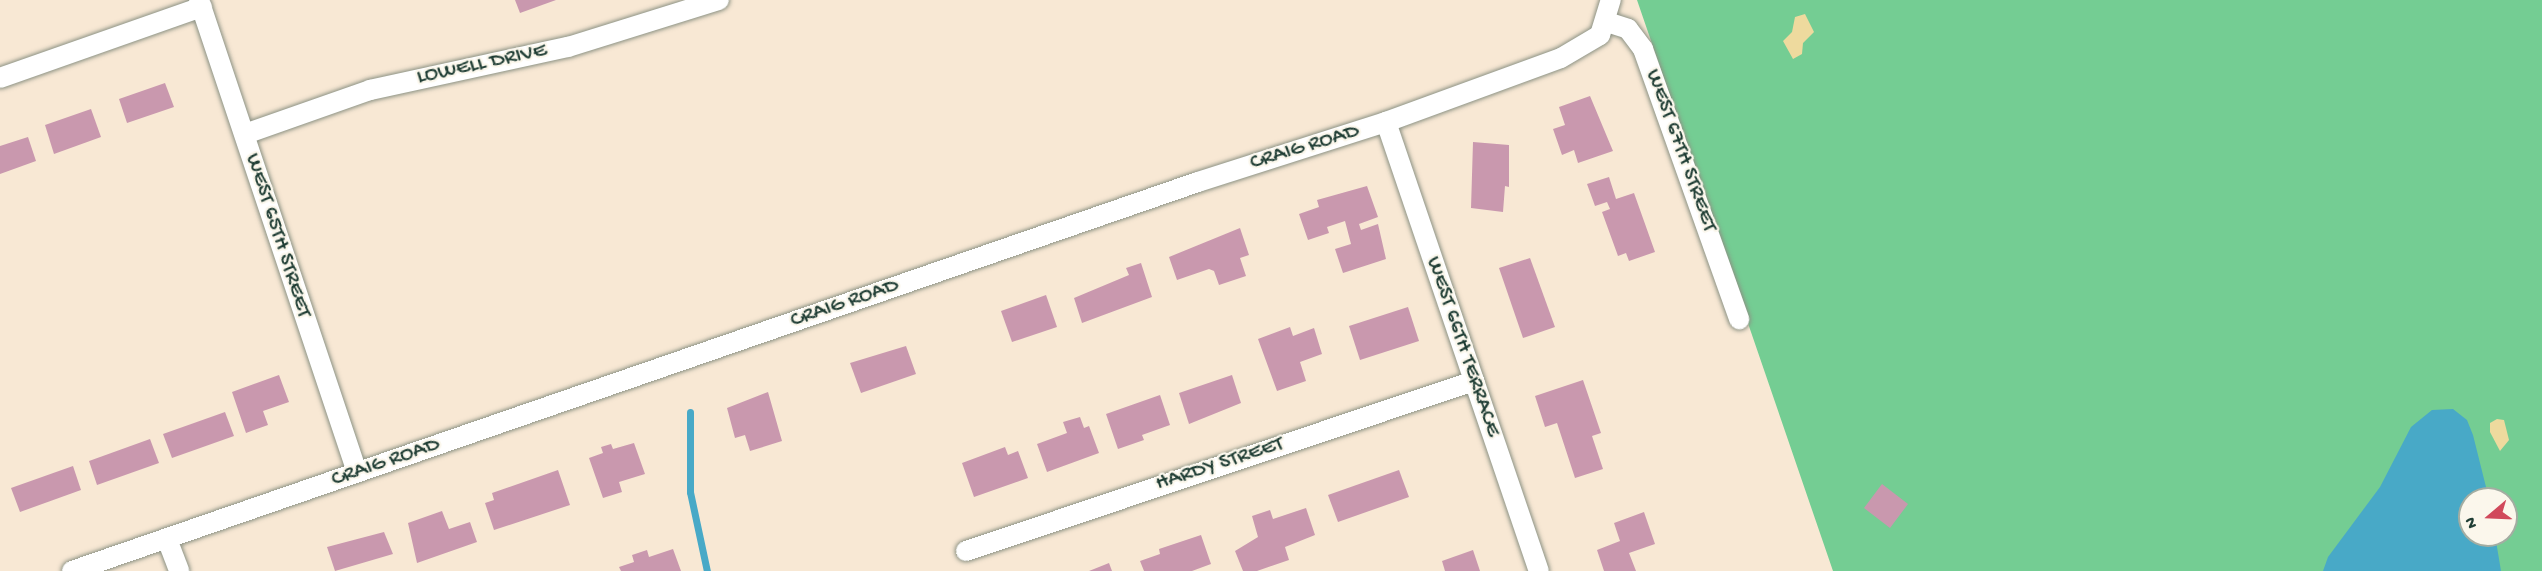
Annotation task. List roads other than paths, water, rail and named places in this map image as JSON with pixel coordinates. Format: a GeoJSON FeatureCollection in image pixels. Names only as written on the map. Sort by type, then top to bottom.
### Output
{"type":"FeatureCollection","features":[{"type":"Feature","properties":{"kind":"street","name":"LOWELL DRIVE"},"geometry":{"type":"LineString","coordinates":[[245,134],[370,90],[568,47],[720,0]]}},
{"type":"Feature","properties":{"kind":"street"},"geometry":{"type":"LineString","coordinates":[[1607,22],[1611,0]]}},
{"type":"Feature","properties":{"kind":"street","name":"WEST 65TH STREET"},"geometry":{"type":"LineString","coordinates":[[201,3],[357,472]]}},
{"type":"Feature","properties":{"kind":"street"},"geometry":{"type":"LineString","coordinates":[[0,78],[201,3]]}},
{"type":"Feature","properties":{"kind":"street","name":"CRAIG ROAD"},"geometry":{"type":"LineString","coordinates":[[72,571],[1198,182],[1386,122],[1577,51],[1600,35],[1607,22]]}},
{"type":"Feature","properties":{"kind":"street","name":"WEST 67TH STREET"},"geometry":{"type":"LineString","coordinates":[[1607,22],[1628,29],[1643,50],[1739,319]]}},
{"type":"Feature","properties":{"kind":"street","name":"WEST 66TH TERRACE"},"geometry":{"type":"LineString","coordinates":[[1386,122],[1539,571]]}},
{"type":"Feature","properties":{"kind":"street","name":"HARDY STREET"},"geometry":{"type":"LineString","coordinates":[[966,551],[1474,381]]}},
{"type":"Feature","properties":{"kind":"street"},"geometry":{"type":"LineString","coordinates":[[167,538],[179,571]]}},
{"type":"Feature","properties":{"kind":"water"},"geometry":{"type":"Polygon","coordinates":[[[2453,409],[2467,420],[2486,487],[2458,487],[2458,547],[2497,547],[2501,571],[2323,571],[2328,557],[2380,487],[2411,427],[2432,410],[2453,409]]]}},
{"type":"Feature","properties":{"kind":"waterway"},"geometry":{"type":"LineString","coordinates":[[690,412],[690,492],[707,571]]}}]}
